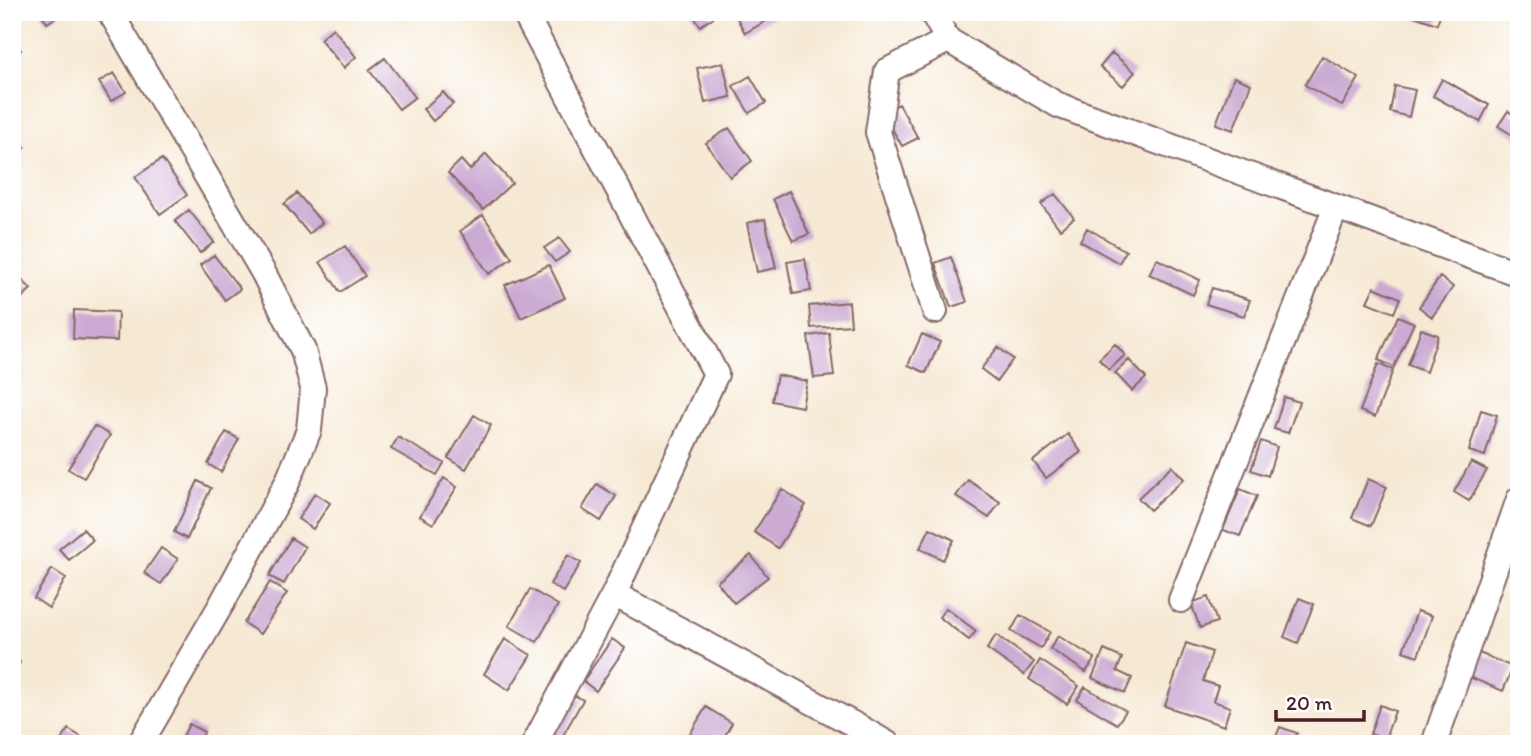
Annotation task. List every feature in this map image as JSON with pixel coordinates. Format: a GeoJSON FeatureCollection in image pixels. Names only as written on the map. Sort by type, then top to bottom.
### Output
{"type":"FeatureCollection","features":[{"type":"Feature","properties":{"kind":"street"},"geometry":{"type":"LineString","coordinates":[[110,12],[262,272],[303,350],[313,388],[309,430],[287,483],[221,605],[140,744]]}},
{"type":"Feature","properties":{"kind":"street"},"geometry":{"type":"LineString","coordinates":[[524,12],[716,374],[614,594],[534,744]]}},
{"type":"Feature","properties":{"kind":"street"},"geometry":{"type":"LineString","coordinates":[[932,12],[948,40],[1058,105],[1519,274]]}},
{"type":"Feature","properties":{"kind":"street"},"geometry":{"type":"LineString","coordinates":[[935,311],[878,132],[887,71],[948,40]]}},
{"type":"Feature","properties":{"kind":"street"},"geometry":{"type":"LineString","coordinates":[[1181,600],[1336,207]]}},
{"type":"Feature","properties":{"kind":"street"},"geometry":{"type":"LineString","coordinates":[[1434,744],[1519,499]]}},
{"type":"Feature","properties":{"kind":"street"},"geometry":{"type":"LineString","coordinates":[[614,594],[860,737],[888,744]]}},
{"type":"Feature","properties":{"kind":"building"},"geometry":{"type":"Polygon","coordinates":[[[40,12],[64,12],[47,23],[40,12]]]}},
{"type":"Feature","properties":{"kind":"building"},"geometry":{"type":"Polygon","coordinates":[[[691,12],[711,12],[714,17],[700,26],[691,12]]]}},
{"type":"Feature","properties":{"kind":"building"},"geometry":{"type":"Polygon","coordinates":[[[747,12],[782,12],[745,33],[737,18],[747,12]]]}},
{"type":"Feature","properties":{"kind":"building"},"geometry":{"type":"Polygon","coordinates":[[[1402,12],[1441,12],[1437,24],[1402,12]]]}},
{"type":"Feature","properties":{"kind":"building"},"geometry":{"type":"Polygon","coordinates":[[[333,28],[356,57],[344,68],[320,39],[333,28]]]}},
{"type":"Feature","properties":{"kind":"building"},"geometry":{"type":"Polygon","coordinates":[[[12,39],[21,50],[12,57],[12,39]]]}},
{"type":"Feature","properties":{"kind":"building"},"geometry":{"type":"Polygon","coordinates":[[[1112,53],[1135,72],[1123,86],[1100,67],[1112,53]]]}},
{"type":"Feature","properties":{"kind":"building"},"geometry":{"type":"Polygon","coordinates":[[[1322,56],[1359,78],[1342,106],[1305,85],[1322,56]]]}},
{"type":"Feature","properties":{"kind":"building"},"geometry":{"type":"Polygon","coordinates":[[[385,58],[415,97],[399,109],[369,70],[385,58]]]}},
{"type":"Feature","properties":{"kind":"building"},"geometry":{"type":"Polygon","coordinates":[[[723,63],[731,97],[705,103],[697,68],[723,63]]]}},
{"type":"Feature","properties":{"kind":"building"},"geometry":{"type":"Polygon","coordinates":[[[114,73],[126,92],[111,101],[99,82],[114,73]]]}},
{"type":"Feature","properties":{"kind":"building"},"geometry":{"type":"Polygon","coordinates":[[[750,76],[766,103],[749,113],[733,86],[750,76]]]}},
{"type":"Feature","properties":{"kind":"building"},"geometry":{"type":"Polygon","coordinates":[[[1234,77],[1251,84],[1233,130],[1216,124],[1234,77]]]}},
{"type":"Feature","properties":{"kind":"building"},"geometry":{"type":"Polygon","coordinates":[[[1442,79],[1489,105],[1480,122],[1433,96],[1442,79]]]}},
{"type":"Feature","properties":{"kind":"building"},"geometry":{"type":"Polygon","coordinates":[[[1395,86],[1415,90],[1409,117],[1390,112],[1395,86]]]}},
{"type":"Feature","properties":{"kind":"building"},"geometry":{"type":"Polygon","coordinates":[[[443,92],[453,104],[433,121],[423,109],[443,92]]]}},
{"type":"Feature","properties":{"kind":"building"},"geometry":{"type":"Polygon","coordinates":[[[899,104],[918,138],[902,146],[883,113],[899,104]]]}},
{"type":"Feature","properties":{"kind":"building"},"geometry":{"type":"Polygon","coordinates":[[[1508,111],[1519,119],[1519,139],[1498,126],[1508,111]]]}},
{"type":"Feature","properties":{"kind":"building"},"geometry":{"type":"Polygon","coordinates":[[[729,128],[752,161],[730,177],[706,143],[729,128]]]}},
{"type":"Feature","properties":{"kind":"building"},"geometry":{"type":"Polygon","coordinates":[[[12,131],[25,147],[12,156],[12,131]]]}},
{"type":"Feature","properties":{"kind":"building"},"geometry":{"type":"Polygon","coordinates":[[[486,154],[512,183],[483,210],[448,173],[461,160],[470,170],[486,154]]]}},
{"type":"Feature","properties":{"kind":"building"},"geometry":{"type":"Polygon","coordinates":[[[162,159],[187,195],[160,214],[135,177],[162,159]]]}},
{"type":"Feature","properties":{"kind":"building"},"geometry":{"type":"Polygon","coordinates":[[[789,191],[809,234],[793,241],[773,199],[789,191]]]}},
{"type":"Feature","properties":{"kind":"building"},"geometry":{"type":"Polygon","coordinates":[[[297,193],[322,223],[309,234],[284,204],[297,193]]]}},
{"type":"Feature","properties":{"kind":"building"},"geometry":{"type":"Polygon","coordinates":[[[1055,194],[1074,218],[1060,229],[1041,204],[1055,194]]]}},
{"type":"Feature","properties":{"kind":"building"},"geometry":{"type":"Polygon","coordinates":[[[189,210],[214,242],[200,253],[175,221],[189,210]]]}},
{"type":"Feature","properties":{"kind":"building"},"geometry":{"type":"Polygon","coordinates":[[[483,215],[512,258],[489,274],[460,231],[483,215]]]}},
{"type":"Feature","properties":{"kind":"building"},"geometry":{"type":"Polygon","coordinates":[[[765,219],[776,268],[757,272],[747,223],[765,219]]]}},
{"type":"Feature","properties":{"kind":"building"},"geometry":{"type":"Polygon","coordinates":[[[1087,228],[1126,251],[1119,263],[1080,241],[1087,228]]]}},
{"type":"Feature","properties":{"kind":"building"},"geometry":{"type":"Polygon","coordinates":[[[559,238],[570,252],[555,262],[544,248],[559,238]]]}},
{"type":"Feature","properties":{"kind":"building"},"geometry":{"type":"Polygon","coordinates":[[[345,246],[365,276],[340,292],[320,262],[345,246]]]}},
{"type":"Feature","properties":{"kind":"building"},"geometry":{"type":"Polygon","coordinates":[[[214,255],[240,289],[225,300],[200,265],[214,255]]]}},
{"type":"Feature","properties":{"kind":"building"},"geometry":{"type":"Polygon","coordinates":[[[951,257],[967,302],[951,307],[935,263],[951,257]]]}},
{"type":"Feature","properties":{"kind":"building"},"geometry":{"type":"Polygon","coordinates":[[[805,259],[811,291],[793,294],[787,262],[805,259]]]}},
{"type":"Feature","properties":{"kind":"building"},"geometry":{"type":"Polygon","coordinates":[[[1157,259],[1200,280],[1193,295],[1149,274],[1157,259]]]}},
{"type":"Feature","properties":{"kind":"building"},"geometry":{"type":"Polygon","coordinates":[[[549,265],[565,298],[521,318],[505,285],[549,265]]]}},
{"type":"Feature","properties":{"kind":"building"},"geometry":{"type":"Polygon","coordinates":[[[12,270],[31,289],[18,301],[12,294],[12,270]]]}},
{"type":"Feature","properties":{"kind":"building"},"geometry":{"type":"Polygon","coordinates":[[[1440,277],[1453,287],[1432,317],[1419,307],[1440,277]]]}},
{"type":"Feature","properties":{"kind":"building"},"geometry":{"type":"Polygon","coordinates":[[[1374,287],[1400,298],[1394,313],[1367,302],[1374,287]]]}},
{"type":"Feature","properties":{"kind":"building"},"geometry":{"type":"Polygon","coordinates":[[[1212,288],[1250,300],[1244,316],[1206,304],[1212,288]]]}},
{"type":"Feature","properties":{"kind":"building"},"geometry":{"type":"Polygon","coordinates":[[[849,302],[851,325],[811,328],[809,306],[849,302]]]}},
{"type":"Feature","properties":{"kind":"building"},"geometry":{"type":"Polygon","coordinates":[[[74,310],[118,312],[117,341],[73,339],[74,310]]]}},
{"type":"Feature","properties":{"kind":"building"},"geometry":{"type":"Polygon","coordinates":[[[1398,316],[1414,323],[1394,367],[1378,360],[1398,316]]]}},
{"type":"Feature","properties":{"kind":"building"},"geometry":{"type":"Polygon","coordinates":[[[1421,329],[1438,335],[1426,372],[1408,365],[1421,329]]]}},
{"type":"Feature","properties":{"kind":"building"},"geometry":{"type":"Polygon","coordinates":[[[829,333],[834,376],[814,378],[808,336],[829,333]]]}},
{"type":"Feature","properties":{"kind":"building"},"geometry":{"type":"Polygon","coordinates":[[[922,334],[940,342],[926,373],[908,365],[922,334]]]}},
{"type":"Feature","properties":{"kind":"building"},"geometry":{"type":"Polygon","coordinates":[[[1115,344],[1125,355],[1109,370],[1099,359],[1115,344]]]}},
{"type":"Feature","properties":{"kind":"building"},"geometry":{"type":"Polygon","coordinates":[[[998,347],[1013,359],[997,381],[981,369],[998,347]]]}},
{"type":"Feature","properties":{"kind":"building"},"geometry":{"type":"Polygon","coordinates":[[[1129,360],[1146,378],[1132,391],[1115,373],[1129,360]]]}},
{"type":"Feature","properties":{"kind":"building"},"geometry":{"type":"Polygon","coordinates":[[[1378,364],[1393,370],[1375,417],[1360,411],[1378,364]]]}},
{"type":"Feature","properties":{"kind":"building"},"geometry":{"type":"Polygon","coordinates":[[[777,375],[807,381],[802,407],[772,401],[777,375]]]}},
{"type":"Feature","properties":{"kind":"building"},"geometry":{"type":"Polygon","coordinates":[[[1284,397],[1299,402],[1288,433],[1274,429],[1284,397]]]}},
{"type":"Feature","properties":{"kind":"building"},"geometry":{"type":"Polygon","coordinates":[[[1481,410],[1497,415],[1485,456],[1469,451],[1481,410]]]}},
{"type":"Feature","properties":{"kind":"building"},"geometry":{"type":"Polygon","coordinates":[[[474,415],[491,425],[466,469],[448,458],[474,415]]]}},
{"type":"Feature","properties":{"kind":"building"},"geometry":{"type":"Polygon","coordinates":[[[94,426],[110,435],[84,478],[68,469],[94,426]]]}},
{"type":"Feature","properties":{"kind":"building"},"geometry":{"type":"Polygon","coordinates":[[[226,432],[239,439],[221,472],[208,464],[226,432]]]}},
{"type":"Feature","properties":{"kind":"building"},"geometry":{"type":"Polygon","coordinates":[[[1068,434],[1081,452],[1046,478],[1033,461],[1068,434]]]}},
{"type":"Feature","properties":{"kind":"building"},"geometry":{"type":"Polygon","coordinates":[[[398,437],[444,463],[437,475],[391,449],[398,437]]]}},
{"type":"Feature","properties":{"kind":"building"},"geometry":{"type":"Polygon","coordinates":[[[1261,441],[1277,447],[1268,476],[1251,470],[1261,441]]]}},
{"type":"Feature","properties":{"kind":"building"},"geometry":{"type":"Polygon","coordinates":[[[1471,462],[1487,470],[1469,501],[1454,492],[1471,462]]]}},
{"type":"Feature","properties":{"kind":"building"},"geometry":{"type":"Polygon","coordinates":[[[1172,466],[1184,479],[1150,510],[1138,498],[1172,466]]]}},
{"type":"Feature","properties":{"kind":"building"},"geometry":{"type":"Polygon","coordinates":[[[444,478],[457,487],[433,524],[420,516],[444,478]]]}},
{"type":"Feature","properties":{"kind":"building"},"geometry":{"type":"Polygon","coordinates":[[[1368,479],[1387,487],[1371,526],[1352,518],[1368,479]]]}},
{"type":"Feature","properties":{"kind":"building"},"geometry":{"type":"Polygon","coordinates":[[[968,480],[1000,502],[989,518],[956,496],[968,480]]]}},
{"type":"Feature","properties":{"kind":"building"},"geometry":{"type":"Polygon","coordinates":[[[198,481],[211,488],[187,539],[174,532],[198,481]]]}},
{"type":"Feature","properties":{"kind":"building"},"geometry":{"type":"Polygon","coordinates":[[[597,484],[616,496],[601,521],[582,509],[597,484]]]}},
{"type":"Feature","properties":{"kind":"building"},"geometry":{"type":"Polygon","coordinates":[[[782,489],[806,505],[778,548],[754,532],[782,489]]]}},
{"type":"Feature","properties":{"kind":"building"},"geometry":{"type":"Polygon","coordinates":[[[1240,489],[1257,496],[1240,536],[1223,530],[1240,489]]]}},
{"type":"Feature","properties":{"kind":"building"},"geometry":{"type":"Polygon","coordinates":[[[315,493],[330,503],[313,529],[298,519],[315,493]]]}},
{"type":"Feature","properties":{"kind":"building"},"geometry":{"type":"Polygon","coordinates":[[[930,528],[954,540],[943,560],[920,548],[930,528]]]}},
{"type":"Feature","properties":{"kind":"building"},"geometry":{"type":"Polygon","coordinates":[[[83,529],[93,540],[69,560],[59,549],[83,529]]]}},
{"type":"Feature","properties":{"kind":"building"},"geometry":{"type":"Polygon","coordinates":[[[291,538],[305,547],[284,584],[269,576],[291,538]]]}},
{"type":"Feature","properties":{"kind":"building"},"geometry":{"type":"Polygon","coordinates":[[[161,548],[178,559],[161,584],[144,573],[161,548]]]}},
{"type":"Feature","properties":{"kind":"building"},"geometry":{"type":"Polygon","coordinates":[[[568,555],[581,563],[563,592],[550,584],[568,555]]]}},
{"type":"Feature","properties":{"kind":"building"},"geometry":{"type":"Polygon","coordinates":[[[751,555],[768,577],[734,603],[717,582],[751,555]]]}},
{"type":"Feature","properties":{"kind":"building"},"geometry":{"type":"Polygon","coordinates":[[[52,569],[66,578],[49,608],[34,598],[52,569]]]}},
{"type":"Feature","properties":{"kind":"building"},"geometry":{"type":"Polygon","coordinates":[[[270,582],[287,593],[260,634],[244,623],[270,582]]]}},
{"type":"Feature","properties":{"kind":"building"},"geometry":{"type":"Polygon","coordinates":[[[530,589],[558,605],[537,642],[509,626],[530,589]]]}},
{"type":"Feature","properties":{"kind":"building"},"geometry":{"type":"Polygon","coordinates":[[[1208,597],[1217,622],[1200,628],[1191,603],[1208,597]]]}},
{"type":"Feature","properties":{"kind":"building"},"geometry":{"type":"Polygon","coordinates":[[[1299,598],[1314,604],[1298,643],[1284,637],[1299,598]]]}},
{"type":"Feature","properties":{"kind":"building"},"geometry":{"type":"Polygon","coordinates":[[[946,608],[976,631],[969,640],[939,617],[946,608]]]}},
{"type":"Feature","properties":{"kind":"building"},"geometry":{"type":"Polygon","coordinates":[[[1417,611],[1432,616],[1418,656],[1403,651],[1417,611]]]}},
{"type":"Feature","properties":{"kind":"building"},"geometry":{"type":"Polygon","coordinates":[[[1020,615],[1050,632],[1041,648],[1011,631],[1020,615]]]}},
{"type":"Feature","properties":{"kind":"building"},"geometry":{"type":"Polygon","coordinates":[[[996,635],[1034,662],[1024,675],[987,649],[996,635]]]}},
{"type":"Feature","properties":{"kind":"building"},"geometry":{"type":"Polygon","coordinates":[[[1058,636],[1095,658],[1086,672],[1050,649],[1058,636]]]}},
{"type":"Feature","properties":{"kind":"building"},"geometry":{"type":"Polygon","coordinates":[[[505,639],[531,655],[509,690],[484,674],[505,639]]]}},
{"type":"Feature","properties":{"kind":"building"},"geometry":{"type":"Polygon","coordinates":[[[612,639],[625,648],[596,691],[583,681],[612,639]]]}},
{"type":"Feature","properties":{"kind":"building"},"geometry":{"type":"Polygon","coordinates":[[[1186,643],[1212,652],[1203,681],[1218,686],[1213,701],[1230,707],[1224,726],[1165,706],[1186,643]]]}},
{"type":"Feature","properties":{"kind":"building"},"geometry":{"type":"Polygon","coordinates":[[[1104,650],[1122,658],[1117,671],[1132,678],[1125,693],[1092,678],[1104,650]]]}},
{"type":"Feature","properties":{"kind":"building"},"geometry":{"type":"Polygon","coordinates":[[[1479,653],[1513,667],[1503,691],[1469,677],[1479,653]]]}},
{"type":"Feature","properties":{"kind":"building"},"geometry":{"type":"Polygon","coordinates":[[[12,659],[20,662],[13,683],[12,683],[12,659]]]}},
{"type":"Feature","properties":{"kind":"building"},"geometry":{"type":"Polygon","coordinates":[[[1040,660],[1079,686],[1067,704],[1029,679],[1040,660]]]}},
{"type":"Feature","properties":{"kind":"building"},"geometry":{"type":"Polygon","coordinates":[[[1085,687],[1126,711],[1117,724],[1077,700],[1085,687]]]}},
{"type":"Feature","properties":{"kind":"building"},"geometry":{"type":"Polygon","coordinates":[[[567,691],[583,700],[561,739],[545,730],[567,691]]]}},
{"type":"Feature","properties":{"kind":"building"},"geometry":{"type":"Polygon","coordinates":[[[1380,705],[1395,711],[1385,739],[1370,734],[1380,705]]]}},
{"type":"Feature","properties":{"kind":"building"},"geometry":{"type":"Polygon","coordinates":[[[706,707],[732,723],[720,744],[684,744],[706,707]]]}},
{"type":"Feature","properties":{"kind":"building"},"geometry":{"type":"Polygon","coordinates":[[[189,724],[204,732],[199,744],[180,742],[189,724]]]}},
{"type":"Feature","properties":{"kind":"building"},"geometry":{"type":"Polygon","coordinates":[[[1280,727],[1297,733],[1293,744],[1273,744],[1280,727]]]}},
{"type":"Feature","properties":{"kind":"building"},"geometry":{"type":"Polygon","coordinates":[[[68,729],[83,738],[80,744],[59,744],[68,729]]]}}]}
